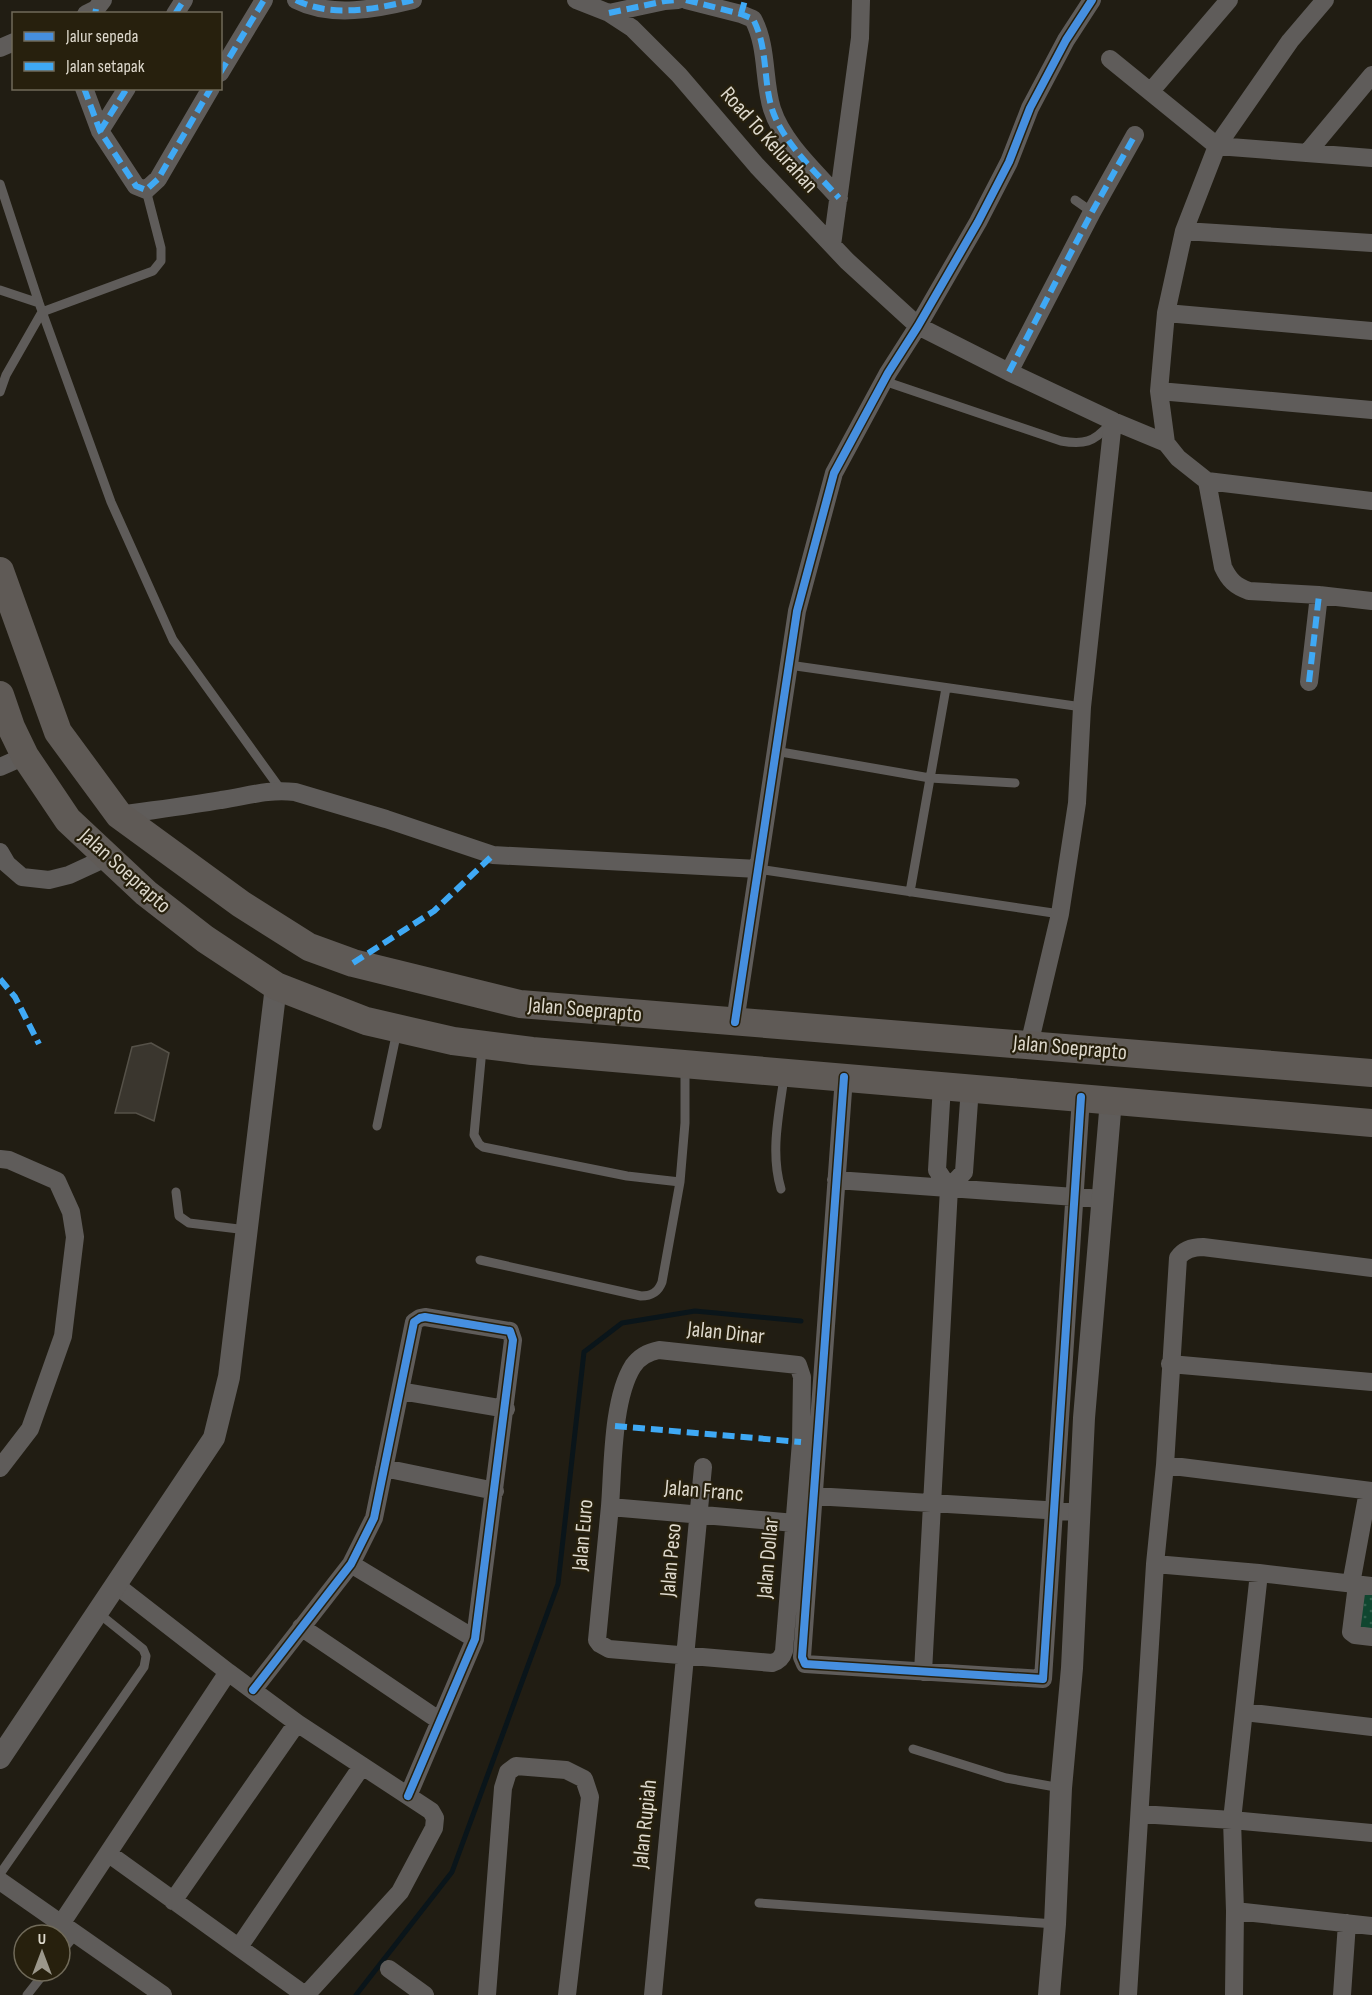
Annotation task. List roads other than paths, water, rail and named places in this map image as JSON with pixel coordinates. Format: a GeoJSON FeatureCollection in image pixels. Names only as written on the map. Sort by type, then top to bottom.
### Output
{"type":"FeatureCollection","features":[{"type":"Feature","properties":{"kind":"highway","name":"Jalan Soeprapto"},"geometry":{"type":"LineString","coordinates":[[0,571],[58,732],[119,815],[251,910],[309,947],[353,963],[520,1005],[1372,1073]]}},
{"type":"Feature","properties":{"kind":"highway","name":"Jalan Soeprapto"},"geometry":{"type":"LineString","coordinates":[[0,695],[11,727],[13,761],[68,820],[146,893],[204,939],[276,986],[366,1022],[453,1041],[532,1051],[1372,1123]]}},
{"type":"Feature","properties":{"kind":"street"},"geometry":{"type":"LineString","coordinates":[[222,70],[264,0]]}},
{"type":"Feature","properties":{"kind":"street"},"geometry":{"type":"LineString","coordinates":[[296,0],[313,8],[334,10],[384,7],[413,0]]}},
{"type":"Feature","properties":{"kind":"street","name":"Road To Kelurahan"},"geometry":{"type":"LineString","coordinates":[[576,0],[609,13],[632,28],[679,75],[757,166],[832,245],[918,326],[1009,372],[1166,443]]}},
{"type":"Feature","properties":{"kind":"street"},"geometry":{"type":"LineString","coordinates":[[609,13],[678,0]]}},
{"type":"Feature","properties":{"kind":"street"},"geometry":{"type":"LineString","coordinates":[[686,0],[743,7],[753,19],[758,28],[771,107],[777,122],[784,134],[839,198]]}},
{"type":"Feature","properties":{"kind":"street"},"geometry":{"type":"LineString","coordinates":[[832,245],[860,38],[861,0]]}},
{"type":"Feature","properties":{"kind":"street"},"geometry":{"type":"LineString","coordinates":[[735,1022],[797,611],[834,473],[884,381],[978,222],[1009,162],[1030,108],[1066,40],[1092,0]]}},
{"type":"Feature","properties":{"kind":"street"},"geometry":{"type":"LineString","coordinates":[[1150,91],[1229,0]]}},
{"type":"Feature","properties":{"kind":"street"},"geometry":{"type":"LineString","coordinates":[[1325,0],[1290,41],[1217,146],[1184,231],[1166,313],[1159,391],[1166,443],[1178,459],[1207,481],[1372,501]]}},
{"type":"Feature","properties":{"kind":"street"},"geometry":{"type":"LineString","coordinates":[[1110,59],[1217,146],[1372,158]]}},
{"type":"Feature","properties":{"kind":"street"},"geometry":{"type":"LineString","coordinates":[[1307,153],[1372,75]]}},
{"type":"Feature","properties":{"kind":"street"},"geometry":{"type":"LineString","coordinates":[[85,90],[100,130],[136,186],[146,190],[158,179],[210,90]]}},
{"type":"Feature","properties":{"kind":"street"},"geometry":{"type":"LineString","coordinates":[[100,130],[126,90]]}},
{"type":"Feature","properties":{"kind":"street"},"geometry":{"type":"LineString","coordinates":[[1009,372],[1092,212],[1136,135]]}},
{"type":"Feature","properties":{"kind":"street"},"geometry":{"type":"LineString","coordinates":[[1184,231],[1372,243]]}},
{"type":"Feature","properties":{"kind":"street"},"geometry":{"type":"LineString","coordinates":[[1166,313],[1372,331]]}},
{"type":"Feature","properties":{"kind":"street"},"geometry":{"type":"LineString","coordinates":[[1159,391],[1372,410]]}},
{"type":"Feature","properties":{"kind":"street"},"geometry":{"type":"LineString","coordinates":[[1029,1045],[1060,914],[1077,803],[1082,707],[1113,421]]}},
{"type":"Feature","properties":{"kind":"street"},"geometry":{"type":"LineString","coordinates":[[1207,481],[1223,567],[1228,579],[1238,587],[1249,591],[1372,601]]}},
{"type":"Feature","properties":{"kind":"street"},"geometry":{"type":"LineString","coordinates":[[1309,682],[1319,595]]}},
{"type":"Feature","properties":{"kind":"street"},"geometry":{"type":"LineString","coordinates":[[119,815],[281,790],[363,812],[493,855],[758,869]]}},
{"type":"Feature","properties":{"kind":"street"},"geometry":{"type":"LineString","coordinates":[[0,852],[7,864],[22,877],[49,880],[69,875],[108,857]]}},
{"type":"Feature","properties":{"kind":"street"},"geometry":{"type":"LineString","coordinates":[[0,1758],[214,1438],[229,1377],[276,986]]}},
{"type":"Feature","properties":{"kind":"street"},"geometry":{"type":"LineString","coordinates":[[844,1077],[802,1657],[805,1664],[1043,1679],[1081,1097]]}},
{"type":"Feature","properties":{"kind":"street"},"geometry":{"type":"LineString","coordinates":[[949,1188],[964,1172],[956,1086]]}},
{"type":"Feature","properties":{"kind":"street"},"geometry":{"type":"LineString","coordinates":[[923,1672],[949,1188],[937,1170],[956,1086]]}},
{"type":"Feature","properties":{"kind":"street"},"geometry":{"type":"LineString","coordinates":[[1049,1995],[1056,1924],[1061,1788],[1072,1668],[1084,1418],[1111,1100]]}},
{"type":"Feature","properties":{"kind":"street"},"geometry":{"type":"LineString","coordinates":[[0,1159],[9,1160],[57,1181],[71,1212],[75,1237],[63,1336],[30,1429],[0,1468]]}},
{"type":"Feature","properties":{"kind":"street"},"geometry":{"type":"LineString","coordinates":[[836,1180],[1103,1199]]}},
{"type":"Feature","properties":{"kind":"street"},"geometry":{"type":"LineString","coordinates":[[1128,1995],[1155,1564],[1178,1258],[1189,1249],[1203,1247],[1372,1268]]}},
{"type":"Feature","properties":{"kind":"street"},"geometry":{"type":"LineString","coordinates":[[253,1690],[351,1563],[374,1518],[414,1322],[424,1317],[510,1331],[513,1340],[506,1409],[475,1639],[408,1797]]}},
{"type":"Feature","properties":{"kind":"street","name":"Jalan Dinar"},"geometry":{"type":"LineString","coordinates":[[649,1352],[666,1350],[798,1365]]}},
{"type":"Feature","properties":{"kind":"street","name":"Jalan Euro"},"geometry":{"type":"LineString","coordinates":[[649,1352],[640,1358],[626,1381],[615,1426],[597,1640],[609,1649],[686,1657]]}},
{"type":"Feature","properties":{"kind":"street"},"geometry":{"type":"LineString","coordinates":[[1170,1364],[1372,1382]]}},
{"type":"Feature","properties":{"kind":"street","name":"Jalan Dollar"},"geometry":{"type":"LineString","coordinates":[[686,1657],[772,1663],[782,1657],[801,1443],[802,1377],[798,1365]]}},
{"type":"Feature","properties":{"kind":"street"},"geometry":{"type":"LineString","coordinates":[[400,1391],[506,1409]]}},
{"type":"Feature","properties":{"kind":"street"},"geometry":{"type":"LineString","coordinates":[[1164,1465],[1370,1491],[1360,1585],[1351,1632],[1355,1635],[1372,1637]]}},
{"type":"Feature","properties":{"kind":"street","name":"Jalan Peso"},"geometry":{"type":"LineString","coordinates":[[686,1657],[704,1467]]}},
{"type":"Feature","properties":{"kind":"street"},"geometry":{"type":"LineString","coordinates":[[384,1468],[495,1491]]}},
{"type":"Feature","properties":{"kind":"street"},"geometry":{"type":"LineString","coordinates":[[814,1496],[1079,1512]]}},
{"type":"Feature","properties":{"kind":"street","name":"Jalan Franc"},"geometry":{"type":"LineString","coordinates":[[609,1507],[795,1523]]}},
{"type":"Feature","properties":{"kind":"street"},"geometry":{"type":"LineString","coordinates":[[351,1563],[475,1639]]}},
{"type":"Feature","properties":{"kind":"street"},"geometry":{"type":"LineString","coordinates":[[1155,1564],[1360,1585]]}},
{"type":"Feature","properties":{"kind":"street"},"geometry":{"type":"LineString","coordinates":[[1233,1995],[1235,1911],[1232,1820],[1259,1573]]}},
{"type":"Feature","properties":{"kind":"street"},"geometry":{"type":"LineString","coordinates":[[109,1854],[306,1995],[400,1892],[434,1828],[435,1818],[431,1811],[297,1723],[116,1585]]}},
{"type":"Feature","properties":{"kind":"street"},"geometry":{"type":"LineString","coordinates":[[301,1627],[440,1721]]}},
{"type":"Feature","properties":{"kind":"street","name":"Jalan Rupiah"},"geometry":{"type":"LineString","coordinates":[[652,1995],[686,1657]]}},
{"type":"Feature","properties":{"kind":"street"},"geometry":{"type":"LineString","coordinates":[[71,1923],[109,1854],[228,1672]]}},
{"type":"Feature","properties":{"kind":"street"},"geometry":{"type":"LineString","coordinates":[[1245,1712],[1372,1727]]}},
{"type":"Feature","properties":{"kind":"street"},"geometry":{"type":"LineString","coordinates":[[174,1900],[297,1723]]}},
{"type":"Feature","properties":{"kind":"street"},"geometry":{"type":"LineString","coordinates":[[239,1947],[362,1766]]}},
{"type":"Feature","properties":{"kind":"street"},"geometry":{"type":"LineString","coordinates":[[487,1995],[503,1788],[508,1772],[516,1766],[566,1770],[584,1779],[590,1797],[567,1995]]}},
{"type":"Feature","properties":{"kind":"street"},"geometry":{"type":"LineString","coordinates":[[1140,1814],[1372,1833]]}},
{"type":"Feature","properties":{"kind":"street"},"geometry":{"type":"LineString","coordinates":[[0,1881],[60,1923]]}},
{"type":"Feature","properties":{"kind":"street"},"geometry":{"type":"LineString","coordinates":[[1235,1911],[1372,1926]]}},
{"type":"Feature","properties":{"kind":"street"},"geometry":{"type":"LineString","coordinates":[[1342,1995],[1347,1923]]}},
{"type":"Feature","properties":{"kind":"street"},"geometry":{"type":"LineString","coordinates":[[72,1932],[164,1995]]}},
{"type":"Feature","properties":{"kind":"street"},"geometry":{"type":"LineString","coordinates":[[389,1969],[425,1995]]}},
{"type":"Feature","properties":{"kind":"lane"},"geometry":{"type":"LineString","coordinates":[[0,184],[40,308],[111,502],[173,640],[281,790]]}},
{"type":"Feature","properties":{"kind":"lane"},"geometry":{"type":"LineString","coordinates":[[0,290],[40,308],[153,271],[161,261],[161,248],[146,190]]}},
{"type":"Feature","properties":{"kind":"lane"},"geometry":{"type":"LineString","coordinates":[[1075,200],[1092,212]]}},
{"type":"Feature","properties":{"kind":"lane"},"geometry":{"type":"LineString","coordinates":[[0,392],[6,375],[40,308]]}},
{"type":"Feature","properties":{"kind":"lane"},"geometry":{"type":"LineString","coordinates":[[884,381],[1041,435],[1078,444],[1098,437],[1113,421]]}},
{"type":"Feature","properties":{"kind":"lane"},"geometry":{"type":"LineString","coordinates":[[789,665],[1082,707]]}},
{"type":"Feature","properties":{"kind":"lane"},"geometry":{"type":"LineString","coordinates":[[910,892],[946,688]]}},
{"type":"Feature","properties":{"kind":"lane"},"geometry":{"type":"LineString","coordinates":[[776,752],[930,778],[1015,783]]}},
{"type":"Feature","properties":{"kind":"lane"},"geometry":{"type":"LineString","coordinates":[[758,869],[1060,914]]}},
{"type":"Feature","properties":{"kind":"lane"},"geometry":{"type":"LineString","coordinates":[[377,1126],[398,1028]]}},
{"type":"Feature","properties":{"kind":"lane"},"geometry":{"type":"LineString","coordinates":[[482,1044],[474,1135],[479,1144],[487,1149],[627,1176],[680,1182]]}},
{"type":"Feature","properties":{"kind":"lane"},"geometry":{"type":"LineString","coordinates":[[480,1260],[640,1296],[658,1291],[662,1282],[680,1182],[686,1123],[685,1063]]}},
{"type":"Feature","properties":{"kind":"lane"},"geometry":{"type":"LineString","coordinates":[[781,1189],[775,1164],[775,1149],[784,1071]]}},
{"type":"Feature","properties":{"kind":"lane"},"geometry":{"type":"LineString","coordinates":[[176,1192],[179,1216],[189,1223],[247,1230]]}},
{"type":"Feature","properties":{"kind":"lane"},"geometry":{"type":"LineString","coordinates":[[0,1874],[144,1667],[146,1656],[143,1649],[98,1612]]}},
{"type":"Feature","properties":{"kind":"lane"},"geometry":{"type":"LineString","coordinates":[[913,1749],[1006,1778],[1061,1788]]}},
{"type":"Feature","properties":{"kind":"lane"},"geometry":{"type":"LineString","coordinates":[[759,1903],[1056,1924]]}},
{"type":"Feature","properties":{"kind":"lane"},"geometry":{"type":"LineString","coordinates":[[27,1995],[36,1983]]}},
{"type":"Feature","properties":{"kind":"waterway"},"geometry":{"type":"LineString","coordinates":[[356,1995],[452,1872],[558,1584],[584,1352],[622,1323],[695,1311],[801,1321]]}}]}
